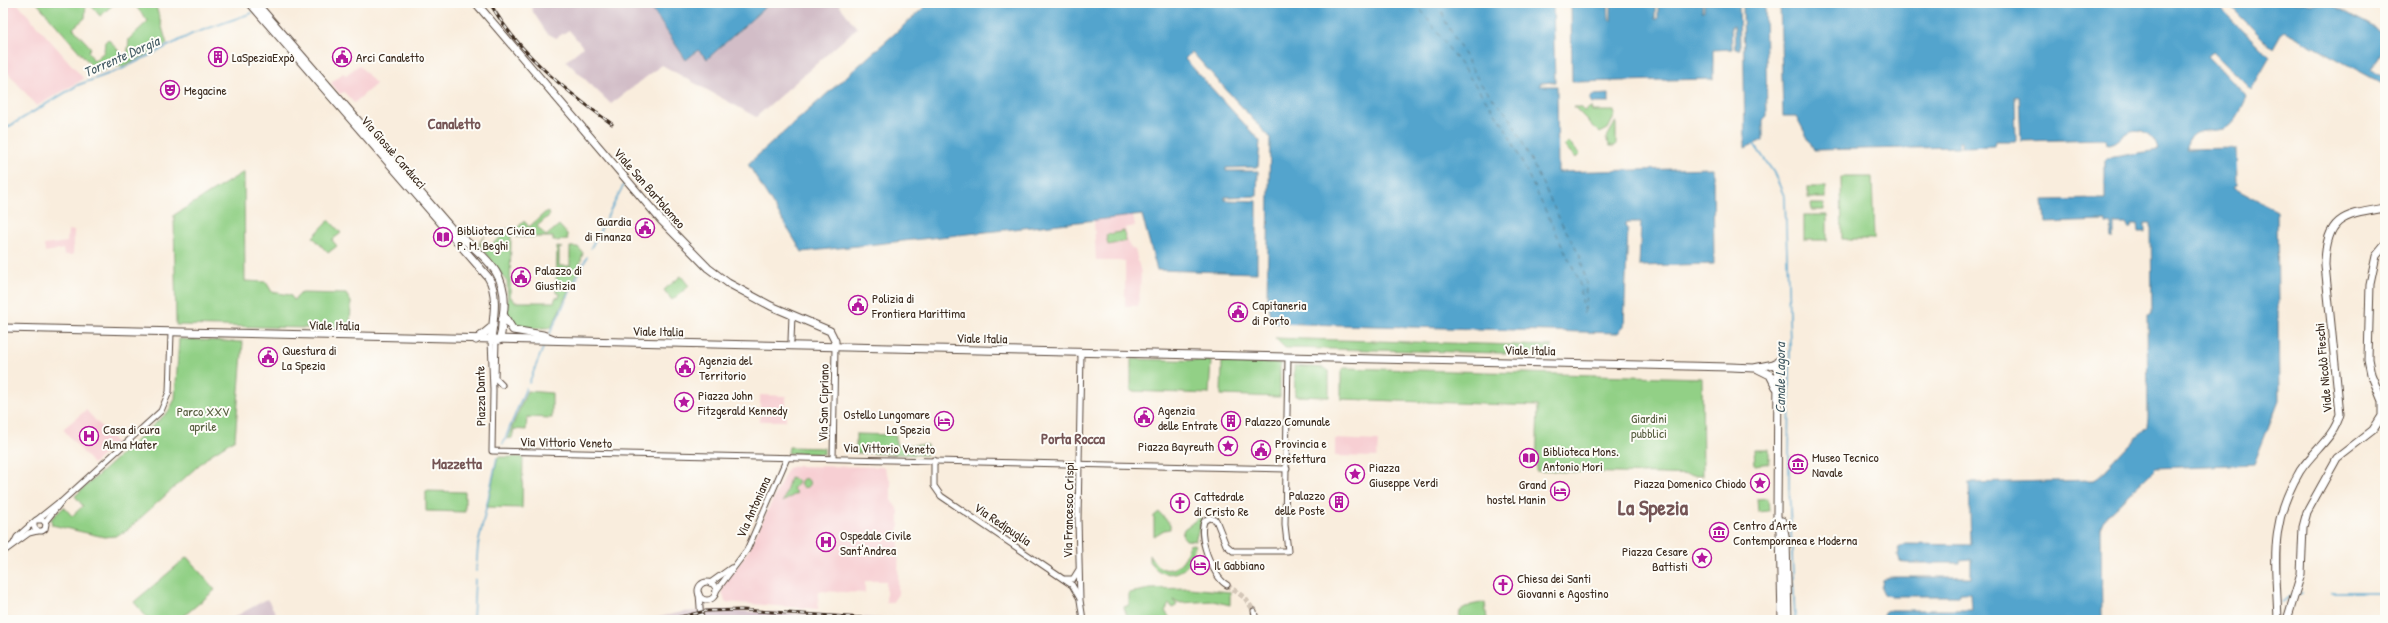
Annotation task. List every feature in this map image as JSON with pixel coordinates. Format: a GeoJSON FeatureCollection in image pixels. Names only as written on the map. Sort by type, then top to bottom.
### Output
{"type":"FeatureCollection","features":[{"type":"Feature","properties":{"kind":"main road","name":"Via Giosuè Carducci"},"geometry":{"type":"LineString","coordinates":[[250,3],[488,277],[493,289],[493,326],[495,340]]}},
{"type":"Feature","properties":{"kind":"main road","name":"Via Giosuè Carducci"},"geometry":{"type":"LineString","coordinates":[[256,3],[451,228],[478,250],[500,276],[503,283],[503,315],[495,340]]}},
{"type":"Feature","properties":{"kind":"main road","name":"Viale San Bartolomeo"},"geometry":{"type":"LineString","coordinates":[[476,3],[661,220],[704,264],[728,283],[792,315],[830,331],[835,341],[835,347]]}},
{"type":"Feature","properties":{"kind":"main road","name":"Viale Nicolò Fieschi"},"geometry":{"type":"LineString","coordinates":[[2278,620],[2276,544],[2278,521],[2300,471],[2326,442],[2334,429],[2340,414],[2324,265],[2327,243],[2335,224],[2344,216],[2385,208]]}},
{"type":"Feature","properties":{"kind":"main road"},"geometry":{"type":"LineString","coordinates":[[2287,620],[2300,582],[2303,527],[2307,512],[2337,458],[2373,430],[2382,416],[2383,405],[2368,359],[2370,284],[2376,256],[2385,245]]}},
{"type":"Feature","properties":{"kind":"main road"},"geometry":{"type":"LineString","coordinates":[[503,315],[508,326],[513,330],[543,335],[556,341]]}},
{"type":"Feature","properties":{"kind":"main road"},"geometry":{"type":"LineString","coordinates":[[476,340],[493,326]]}},
{"type":"Feature","properties":{"kind":"main road","name":"Viale Italia"},"geometry":{"type":"LineString","coordinates":[[3,328],[476,340],[1288,358],[1397,359],[1595,364],[1600,368],[1641,369],[1647,366],[1772,369],[1776,389],[1778,512]]}},
{"type":"Feature","properties":{"kind":"main road"},"geometry":{"type":"LineString","coordinates":[[1778,512],[1782,620]]}},
{"type":"Feature","properties":{"kind":"main road"},"geometry":{"type":"LineString","coordinates":[[1778,512],[1786,540],[1788,620]]}},
{"type":"Feature","properties":{"kind":"street"},"geometry":{"type":"LineString","coordinates":[[791,341],[792,315]]}},
{"type":"Feature","properties":{"kind":"street"},"geometry":{"type":"LineString","coordinates":[[3,552],[14,543],[37,531],[44,530],[45,522],[61,502],[161,411],[169,392],[171,333]]}},
{"type":"Feature","properties":{"kind":"street","name":"Piazza Dante"},"geometry":{"type":"LineString","coordinates":[[495,340],[495,378],[502,385]]}},
{"type":"Feature","properties":{"kind":"street","name":"Piazza Dante"},"geometry":{"type":"LineString","coordinates":[[492,451],[495,340]]}},
{"type":"Feature","properties":{"kind":"street","name":"Via San Cipriano"},"geometry":{"type":"LineString","coordinates":[[833,458],[835,347]]}},
{"type":"Feature","properties":{"kind":"street","name":"Via Francesco Crispi"},"geometry":{"type":"LineString","coordinates":[[1081,353],[1078,570],[1083,620]]}},
{"type":"Feature","properties":{"kind":"street"},"geometry":{"type":"LineString","coordinates":[[1227,585],[1220,582],[1207,552],[1202,526],[1205,520],[1210,518],[1215,519],[1226,545],[1233,551],[1288,551],[1284,525],[1287,469],[1288,358]]}},
{"type":"Feature","properties":{"kind":"street","name":"Via Vittorio Veneto"},"geometry":{"type":"LineString","coordinates":[[492,451],[1287,469]]}},
{"type":"Feature","properties":{"kind":"street","name":"Via Antoniana"},"geometry":{"type":"LineString","coordinates":[[716,591],[746,550],[787,458]]}},
{"type":"Feature","properties":{"kind":"street","name":"Via Redipuglia"},"geometry":{"type":"LineString","coordinates":[[934,460],[934,486],[941,496],[1063,579],[1074,588],[1080,600]]}},
{"type":"Feature","properties":{"kind":"street"},"geometry":{"type":"LineString","coordinates":[[14,543],[17,538],[51,507],[61,502]]}},
{"type":"Feature","properties":{"kind":"street"},"geometry":{"type":"LineString","coordinates":[[36,521],[45,522]]}},
{"type":"Feature","properties":{"kind":"street"},"geometry":{"type":"LineString","coordinates":[[36,521],[37,531]]}},
{"type":"Feature","properties":{"kind":"street","name":"Via Antoniana"},"geometry":{"type":"LineString","coordinates":[[710,582],[737,564]]}},
{"type":"Feature","properties":{"kind":"street"},"geometry":{"type":"LineString","coordinates":[[1063,579],[1073,579],[1078,570]]}},
{"type":"Feature","properties":{"kind":"street"},"geometry":{"type":"LineString","coordinates":[[699,594],[705,599],[711,598],[716,591],[710,582],[700,586],[699,594],[701,620]]}},
{"type":"Feature","properties":{"kind":"street"},"geometry":{"type":"LineString","coordinates":[[701,610],[705,599]]}},
{"type":"Feature","properties":{"kind":"street"},"geometry":{"type":"LineString","coordinates":[[1254,611],[1256,620]]}},
{"type":"Feature","properties":{"kind":"shaded area"},"geometry":{"type":"Polygon","coordinates":[[[3,3],[17,3],[84,79],[37,106],[3,67],[3,3]]]}},
{"type":"Feature","properties":{"kind":"shaded area"},"geometry":{"type":"Polygon","coordinates":[[[531,3],[648,3],[686,60],[698,50],[707,59],[770,3],[841,3],[839,5],[857,28],[756,117],[662,65],[611,104],[566,61],[583,47],[569,30],[556,38],[547,33],[533,12],[531,3]]]}},
{"type":"Feature","properties":{"kind":"shaded area"},"geometry":{"type":"Polygon","coordinates":[[[359,65],[376,84],[354,103],[344,92],[340,94],[331,83],[343,73],[346,75],[359,65]]]}},
{"type":"Feature","properties":{"kind":"shaded area"},"geometry":{"type":"Polygon","coordinates":[[[1133,216],[1135,226],[1125,228],[1129,246],[1135,250],[1141,273],[1140,290],[1138,306],[1125,306],[1125,261],[1096,261],[1094,220],[1133,216]]]}},
{"type":"Feature","properties":{"kind":"shaded area"},"geometry":{"type":"Polygon","coordinates":[[[68,230],[74,231],[73,255],[64,255],[63,249],[45,252],[44,245],[67,242],[68,230]]]}},
{"type":"Feature","properties":{"kind":"shaded area"},"geometry":{"type":"Polygon","coordinates":[[[760,395],[786,396],[786,421],[760,421],[760,395]]]}},
{"type":"Feature","properties":{"kind":"shaded area","name":"Casa di cura Alma Mater"},"geometry":{"type":"Polygon","coordinates":[[[86,410],[116,443],[93,464],[63,429],[86,410]]]}},
{"type":"Feature","properties":{"kind":"shaded area"},"geometry":{"type":"Polygon","coordinates":[[[1335,439],[1378,441],[1377,457],[1335,456],[1335,439]]]}},
{"type":"Feature","properties":{"kind":"shaded area","name":"Ospedale Civile Sant'Andrea"},"geometry":{"type":"Polygon","coordinates":[[[796,466],[884,467],[891,482],[891,500],[899,511],[898,594],[892,603],[886,602],[886,581],[865,581],[865,593],[819,591],[818,609],[725,602],[721,588],[748,551],[788,468],[796,466]]]}},
{"type":"Feature","properties":{"kind":"shaded area"},"geometry":{"type":"Polygon","coordinates":[[[267,599],[280,620],[229,620],[267,599]]]}},
{"type":"Feature","properties":{"kind":"shaded area"},"geometry":{"type":"Polygon","coordinates":[[[726,610],[892,619],[894,617],[908,620],[646,620],[683,612],[726,610]]]}},
{"type":"Feature","properties":{"kind":"green space"},"geometry":{"type":"Polygon","coordinates":[[[37,3],[86,3],[85,18],[73,28],[91,48],[88,51],[94,61],[104,52],[105,42],[108,39],[127,60],[129,39],[148,21],[133,3],[155,3],[167,44],[123,66],[115,66],[97,72],[37,3]]]}},
{"type":"Feature","properties":{"kind":"green space"},"geometry":{"type":"Polygon","coordinates":[[[89,3],[115,3],[100,16],[89,3]]]}},
{"type":"Feature","properties":{"kind":"green space"},"geometry":{"type":"Polygon","coordinates":[[[1574,107],[1580,107],[1584,111],[1591,107],[1592,111],[1614,111],[1615,115],[1608,129],[1600,133],[1574,107]]]}},
{"type":"Feature","properties":{"kind":"green space"},"geometry":{"type":"Polygon","coordinates":[[[1616,121],[1616,144],[1615,146],[1610,146],[1606,139],[1616,121]]]}},
{"type":"Feature","properties":{"kind":"green space"},"geometry":{"type":"Polygon","coordinates":[[[1568,142],[1580,154],[1576,158],[1564,146],[1568,142]]]}},
{"type":"Feature","properties":{"kind":"green space"},"geometry":{"type":"Polygon","coordinates":[[[244,172],[245,281],[266,282],[272,292],[290,295],[294,300],[301,293],[346,294],[351,302],[350,329],[176,325],[174,215],[244,172]]]}},
{"type":"Feature","properties":{"kind":"green space"},"geometry":{"type":"Polygon","coordinates":[[[1841,177],[1872,177],[1874,239],[1842,239],[1841,177]]]}},
{"type":"Feature","properties":{"kind":"green space"},"geometry":{"type":"Polygon","coordinates":[[[1808,187],[1826,187],[1826,198],[1808,198],[1808,187]]]}},
{"type":"Feature","properties":{"kind":"green space"},"geometry":{"type":"Polygon","coordinates":[[[1811,204],[1824,204],[1824,210],[1812,210],[1811,204]]]}},
{"type":"Feature","properties":{"kind":"green space"},"geometry":{"type":"Polygon","coordinates":[[[547,211],[550,215],[537,226],[546,236],[559,225],[567,234],[568,240],[553,241],[553,237],[516,237],[516,229],[524,221],[529,227],[547,211]]]}},
{"type":"Feature","properties":{"kind":"green space"},"geometry":{"type":"Polygon","coordinates":[[[1804,215],[1827,215],[1827,240],[1804,240],[1804,215]]]}},
{"type":"Feature","properties":{"kind":"green space"},"geometry":{"type":"Polygon","coordinates":[[[329,220],[341,233],[332,240],[337,246],[328,253],[313,237],[329,220]]]}},
{"type":"Feature","properties":{"kind":"green space"},"geometry":{"type":"Polygon","coordinates":[[[508,228],[511,231],[510,296],[515,302],[554,302],[556,297],[559,298],[560,293],[556,293],[557,247],[563,248],[559,248],[559,266],[570,266],[570,247],[578,247],[583,253],[578,271],[551,328],[515,328],[508,317],[507,282],[479,244],[480,242],[485,250],[501,237],[504,229],[508,231],[508,228]]]}},
{"type":"Feature","properties":{"kind":"green space"},"geometry":{"type":"Polygon","coordinates":[[[1124,231],[1126,241],[1108,245],[1106,235],[1124,231]]]}},
{"type":"Feature","properties":{"kind":"green space"},"geometry":{"type":"Polygon","coordinates":[[[681,276],[689,286],[672,300],[664,290],[681,276]]]}},
{"type":"Feature","properties":{"kind":"green space"},"geometry":{"type":"Polygon","coordinates":[[[1275,338],[1553,346],[1545,354],[1285,348],[1275,338]]]}},
{"type":"Feature","properties":{"kind":"green space","name":"Parco XXV aprile"},"geometry":{"type":"Polygon","coordinates":[[[179,339],[243,342],[235,439],[210,455],[126,531],[115,536],[104,537],[52,525],[51,519],[64,507],[72,516],[83,506],[75,496],[168,412],[175,399],[179,339]]]}},
{"type":"Feature","properties":{"kind":"green space"},"geometry":{"type":"Polygon","coordinates":[[[1131,359],[1211,361],[1209,394],[1131,391],[1131,359]]]}},
{"type":"Feature","properties":{"kind":"green space"},"geometry":{"type":"Polygon","coordinates":[[[1222,362],[1280,363],[1280,397],[1221,395],[1222,362]]]}},
{"type":"Feature","properties":{"kind":"green space"},"geometry":{"type":"Polygon","coordinates":[[[1294,366],[1323,368],[1329,371],[1329,397],[1295,396],[1294,366]]]}},
{"type":"Feature","properties":{"kind":"green space","name":"Giardini pubblici"},"geometry":{"type":"Polygon","coordinates":[[[1344,368],[1702,378],[1703,475],[1536,471],[1538,406],[1341,399],[1341,371],[1344,368]]]}},
{"type":"Feature","properties":{"kind":"green space"},"geometry":{"type":"Polygon","coordinates":[[[527,391],[552,393],[552,418],[527,417],[526,430],[514,429],[512,438],[507,439],[527,391]]]}},
{"type":"Feature","properties":{"kind":"green space"},"geometry":{"type":"Polygon","coordinates":[[[856,434],[896,435],[896,445],[927,445],[927,455],[856,453],[856,434]]]}},
{"type":"Feature","properties":{"kind":"green space"},"geometry":{"type":"Polygon","coordinates":[[[789,447],[824,448],[824,454],[788,453],[789,447]]]}},
{"type":"Feature","properties":{"kind":"green space"},"geometry":{"type":"Polygon","coordinates":[[[1754,449],[1769,449],[1769,463],[1755,465],[1754,449]]]}},
{"type":"Feature","properties":{"kind":"green space"},"geometry":{"type":"Polygon","coordinates":[[[498,457],[523,457],[522,508],[487,507],[498,457]]]}},
{"type":"Feature","properties":{"kind":"green space"},"geometry":{"type":"Polygon","coordinates":[[[790,478],[797,480],[798,483],[793,489],[797,493],[783,502],[790,478]]]}},
{"type":"Feature","properties":{"kind":"green space"},"geometry":{"type":"Polygon","coordinates":[[[803,479],[807,479],[809,483],[807,487],[803,487],[801,485],[801,481],[803,479]]]}},
{"type":"Feature","properties":{"kind":"green space"},"geometry":{"type":"Polygon","coordinates":[[[426,491],[465,492],[465,512],[426,511],[426,491]]]}},
{"type":"Feature","properties":{"kind":"green space"},"geometry":{"type":"Polygon","coordinates":[[[1768,498],[1769,511],[1758,512],[1757,499],[1768,498]]]}},
{"type":"Feature","properties":{"kind":"green space"},"geometry":{"type":"Polygon","coordinates":[[[1159,512],[1170,524],[1170,529],[1164,530],[1154,536],[1154,516],[1159,512]]]}},
{"type":"Feature","properties":{"kind":"green space"},"geometry":{"type":"Polygon","coordinates":[[[1200,517],[1202,519],[1195,541],[1186,540],[1182,535],[1184,529],[1200,517]]]}},
{"type":"Feature","properties":{"kind":"green space"},"geometry":{"type":"Polygon","coordinates":[[[1189,545],[1195,545],[1190,561],[1185,568],[1180,571],[1168,574],[1163,573],[1153,566],[1150,561],[1150,555],[1160,568],[1172,569],[1183,561],[1187,554],[1189,545]]]}},
{"type":"Feature","properties":{"kind":"green space"},"geometry":{"type":"Polygon","coordinates":[[[187,557],[215,590],[179,620],[149,620],[134,602],[187,557]]]}},
{"type":"Feature","properties":{"kind":"green space"},"geometry":{"type":"Polygon","coordinates":[[[1189,588],[1230,592],[1230,605],[1213,601],[1181,603],[1173,600],[1177,605],[1173,608],[1169,604],[1165,611],[1171,620],[1128,620],[1124,607],[1129,605],[1129,593],[1150,589],[1189,588]]]}},
{"type":"Feature","properties":{"kind":"green space"},"geometry":{"type":"Polygon","coordinates":[[[1485,602],[1487,620],[1459,620],[1460,611],[1471,605],[1485,602]]]}},
{"type":"Feature","properties":{"kind":"water"},"geometry":{"type":"Polygon","coordinates":[[[648,3],[770,3],[707,59],[698,50],[686,60],[648,3]]]}},
{"type":"Feature","properties":{"kind":"water"},"geometry":{"type":"Polygon","coordinates":[[[929,3],[1553,3],[1555,82],[1540,83],[1540,86],[1557,86],[1558,172],[1713,168],[1714,264],[1639,266],[1641,222],[1627,222],[1625,226],[1628,228],[1624,327],[1618,333],[1271,323],[1267,299],[1270,138],[1192,52],[1185,59],[1260,141],[1258,167],[1226,168],[1226,171],[1258,171],[1257,196],[1225,197],[1225,200],[1257,201],[1257,273],[1157,270],[1142,215],[802,252],[748,164],[929,3]]]}},
{"type":"Feature","properties":{"kind":"water"},"geometry":{"type":"Polygon","coordinates":[[[1571,3],[1608,3],[1609,20],[1611,21],[1611,3],[1655,3],[1655,19],[1658,19],[1658,3],[1702,3],[1702,12],[1704,11],[1704,3],[1739,3],[1740,49],[1735,49],[1734,26],[1731,26],[1732,49],[1713,50],[1713,79],[1572,82],[1571,3]]]}},
{"type":"Feature","properties":{"kind":"water"},"geometry":{"type":"Polygon","coordinates":[[[1743,3],[1765,3],[1767,116],[1763,120],[1763,140],[1745,148],[1743,3]]]}},
{"type":"Feature","properties":{"kind":"water"},"geometry":{"type":"Polygon","coordinates":[[[1780,3],[2328,3],[2385,33],[2385,45],[2372,70],[2385,77],[2385,85],[2285,31],[2282,33],[2273,49],[2229,5],[2222,10],[2270,57],[2251,90],[2213,52],[2208,56],[2247,97],[2237,117],[2229,126],[2224,129],[2197,132],[2192,135],[2188,141],[2187,149],[2236,148],[2237,185],[2234,188],[2277,211],[2279,400],[2254,464],[2156,468],[2107,515],[2101,528],[2102,620],[1882,620],[1884,613],[1890,610],[1972,610],[1971,593],[1959,593],[1959,596],[1889,596],[1884,594],[1881,588],[1883,581],[1889,577],[1971,577],[1971,559],[1960,560],[1960,563],[1905,563],[1899,561],[1897,555],[1899,547],[1905,544],[1971,545],[1969,483],[2094,480],[2099,477],[2147,426],[2147,315],[2152,314],[2151,223],[2145,223],[2145,232],[2138,232],[2137,224],[2131,224],[2131,228],[2128,228],[2127,224],[2114,224],[2114,239],[2112,239],[2111,225],[2106,224],[2106,221],[2045,223],[2043,200],[2105,199],[2105,160],[2107,158],[2158,150],[2154,141],[2147,134],[2139,130],[2129,132],[2117,141],[2107,144],[2106,139],[2021,141],[2019,96],[2015,97],[2016,141],[1996,141],[1995,146],[1962,147],[1962,142],[1959,142],[1959,147],[1814,150],[1796,116],[1783,116],[1780,3]]]}},
{"type":"Feature","properties":{"kind":"water"},"geometry":{"type":"Polygon","coordinates":[[[1609,94],[1609,103],[1592,103],[1590,100],[1592,95],[1609,94]]]}},
{"type":"Feature","properties":{"kind":"waterway","name":"Torrente Dorgia"},"geometry":{"type":"LineString","coordinates":[[3,130],[78,85],[122,69],[192,34],[252,13]]}},
{"type":"Feature","properties":{"kind":"waterway","name":"Canale Lagora"},"geometry":{"type":"LineString","coordinates":[[1754,144],[1774,173],[1785,198],[1790,344],[1789,486],[1795,620]]}},
{"type":"Feature","properties":{"kind":"waterway"},"geometry":{"type":"LineString","coordinates":[[591,248],[624,184]]}},
{"type":"Feature","properties":{"kind":"waterway"},"geometry":{"type":"LineString","coordinates":[[550,333],[587,257]]}},
{"type":"Feature","properties":{"kind":"waterway"},"geometry":{"type":"LineString","coordinates":[[529,383],[543,348]]}},
{"type":"Feature","properties":{"kind":"waterway"},"geometry":{"type":"LineString","coordinates":[[503,444],[526,388]]}},
{"type":"Feature","properties":{"kind":"waterway"},"geometry":{"type":"LineString","coordinates":[[476,571],[478,545],[497,458]]}},
{"type":"Feature","properties":{"kind":"waterway"},"geometry":{"type":"LineString","coordinates":[[473,620],[475,579]]}},
{"type":"Feature","properties":{"kind":"waterway"},"geometry":{"type":"LineString","coordinates":[[2331,592],[2385,592]]}},
{"type":"Feature","properties":{"kind":"waterway"},"geometry":{"type":"LineString","coordinates":[[2298,594],[2302,593]]}},
{"type":"Feature","properties":{"kind":"waterway"},"geometry":{"type":"LineString","coordinates":[[2282,601],[2292,595]]}},
{"type":"Feature","properties":{"kind":"waterway"},"geometry":{"type":"LineString","coordinates":[[2273,608],[2273,620]]}},
{"type":"Feature","properties":{"kind":"ferry route"},"geometry":{"type":"LineString","coordinates":[[1416,3],[1504,125],[1579,280],[1584,313]]}},
{"type":"Feature","properties":{"kind":"ferry route"},"geometry":{"type":"LineString","coordinates":[[1441,3],[1444,19],[1480,83],[1511,119],[1561,222],[1580,255],[1586,283],[1585,310]]}},
{"type":"Feature","properties":{"kind":"tunnel"},"geometry":{"type":"LineString","coordinates":[[1227,585],[1245,598],[1254,611]]}},
{"type":"Feature","properties":{"kind":"railway"},"geometry":{"type":"LineString","coordinates":[[490,3],[515,39],[529,55],[561,85],[612,124]]}},
{"type":"Feature","properties":{"kind":"railway"},"geometry":{"type":"LineString","coordinates":[[667,620],[706,611],[742,610],[895,620]]}},
{"type":"Feature","properties":{"kind":"place","name":"LaSpeziaExpò"},"geometry":{"type":"Point","coordinates":[218,57]}},
{"type":"Feature","properties":{"kind":"place","name":"Arci Canaletto"},"geometry":{"type":"Point","coordinates":[342,57]}},
{"type":"Feature","properties":{"kind":"place","name":"Megacine"},"geometry":{"type":"Point","coordinates":[170,90]}},
{"type":"Feature","properties":{"kind":"place","name":"Guardia di Finanza"},"geometry":{"type":"Point","coordinates":[645,228]}},
{"type":"Feature","properties":{"kind":"place","name":"Biblioteca Civica P. M. Beghi"},"geometry":{"type":"Point","coordinates":[443,237]}},
{"type":"Feature","properties":{"kind":"place","name":"Palazzo di Giustizia"},"geometry":{"type":"Point","coordinates":[521,277]}},
{"type":"Feature","properties":{"kind":"place","name":"Polizia di Frontiera Marittima"},"geometry":{"type":"Point","coordinates":[858,305]}},
{"type":"Feature","properties":{"kind":"place","name":"Capitaneria di Porto"},"geometry":{"type":"Point","coordinates":[1238,312]}},
{"type":"Feature","properties":{"kind":"place","name":"Questura di La Spezia"},"geometry":{"type":"Point","coordinates":[268,357]}},
{"type":"Feature","properties":{"kind":"place","name":"Agenzia del Territorio"},"geometry":{"type":"Point","coordinates":[685,367]}},
{"type":"Feature","properties":{"kind":"place","name":"Piazza John Fitzgerald Kennedy"},"geometry":{"type":"Point","coordinates":[684,402]}},
{"type":"Feature","properties":{"kind":"place","name":"Agenzia delle Entrate"},"geometry":{"type":"Point","coordinates":[1144,417]}},
{"type":"Feature","properties":{"kind":"place","name":"Ostello Lungomare La Spezia"},"geometry":{"type":"Point","coordinates":[944,421]}},
{"type":"Feature","properties":{"kind":"place","name":"Palazzo Comunale"},"geometry":{"type":"Point","coordinates":[1231,421]}},
{"type":"Feature","properties":{"kind":"place","name":"Casa di cura Alma Mater"},"geometry":{"type":"Point","coordinates":[89,436]}},
{"type":"Feature","properties":{"kind":"place","name":"Piazza Bayreuth"},"geometry":{"type":"Point","coordinates":[1228,446]}},
{"type":"Feature","properties":{"kind":"place","name":"Provincia e Prefettura"},"geometry":{"type":"Point","coordinates":[1261,450]}},
{"type":"Feature","properties":{"kind":"place","name":"Biblioteca Mons. Antonio Mori"},"geometry":{"type":"Point","coordinates":[1529,458]}},
{"type":"Feature","properties":{"kind":"place","name":"Museo Tecnico Navale"},"geometry":{"type":"Point","coordinates":[1798,464]}},
{"type":"Feature","properties":{"kind":"place","name":"Piazza Giuseppe Verdi"},"geometry":{"type":"Point","coordinates":[1355,474]}},
{"type":"Feature","properties":{"kind":"place","name":"Piazza Domenico Chiodo"},"geometry":{"type":"Point","coordinates":[1760,483]}},
{"type":"Feature","properties":{"kind":"place","name":"Grand hostel Manin"},"geometry":{"type":"Point","coordinates":[1560,491]}},
{"type":"Feature","properties":{"kind":"place","name":"Palazzo delle Poste"},"geometry":{"type":"Point","coordinates":[1339,502]}},
{"type":"Feature","properties":{"kind":"place","name":"Cattedrale di Cristo Re"},"geometry":{"type":"Point","coordinates":[1180,503]}},
{"type":"Feature","properties":{"kind":"place","name":"Centro d'Arte Contemporanea e Moderna"},"geometry":{"type":"Point","coordinates":[1719,532]}},
{"type":"Feature","properties":{"kind":"place","name":"Ospedale Civile Sant'Andrea"},"geometry":{"type":"Point","coordinates":[826,542]}},
{"type":"Feature","properties":{"kind":"place","name":"Piazza Cesare Battisti"},"geometry":{"type":"Point","coordinates":[1702,558]}},
{"type":"Feature","properties":{"kind":"place","name":"Il Gabbiano"},"geometry":{"type":"Point","coordinates":[1200,565]}},
{"type":"Feature","properties":{"kind":"place","name":"Chiesa dei Santi Giovanni e Agostino"},"geometry":{"type":"Point","coordinates":[1503,585]}},
{"type":"Feature","properties":{"kind":"district","name":"Canaletto"},"geometry":{"type":"Point","coordinates":[454,123]}},
{"type":"Feature","properties":{"kind":"district","name":"Porta Rocca"},"geometry":{"type":"Point","coordinates":[1073,438]}},
{"type":"Feature","properties":{"kind":"district","name":"Mazzetta"},"geometry":{"type":"Point","coordinates":[457,463]}},
{"type":"Feature","properties":{"kind":"district","name":"La Spezia"},"geometry":{"type":"Point","coordinates":[1653,507]}}]}
